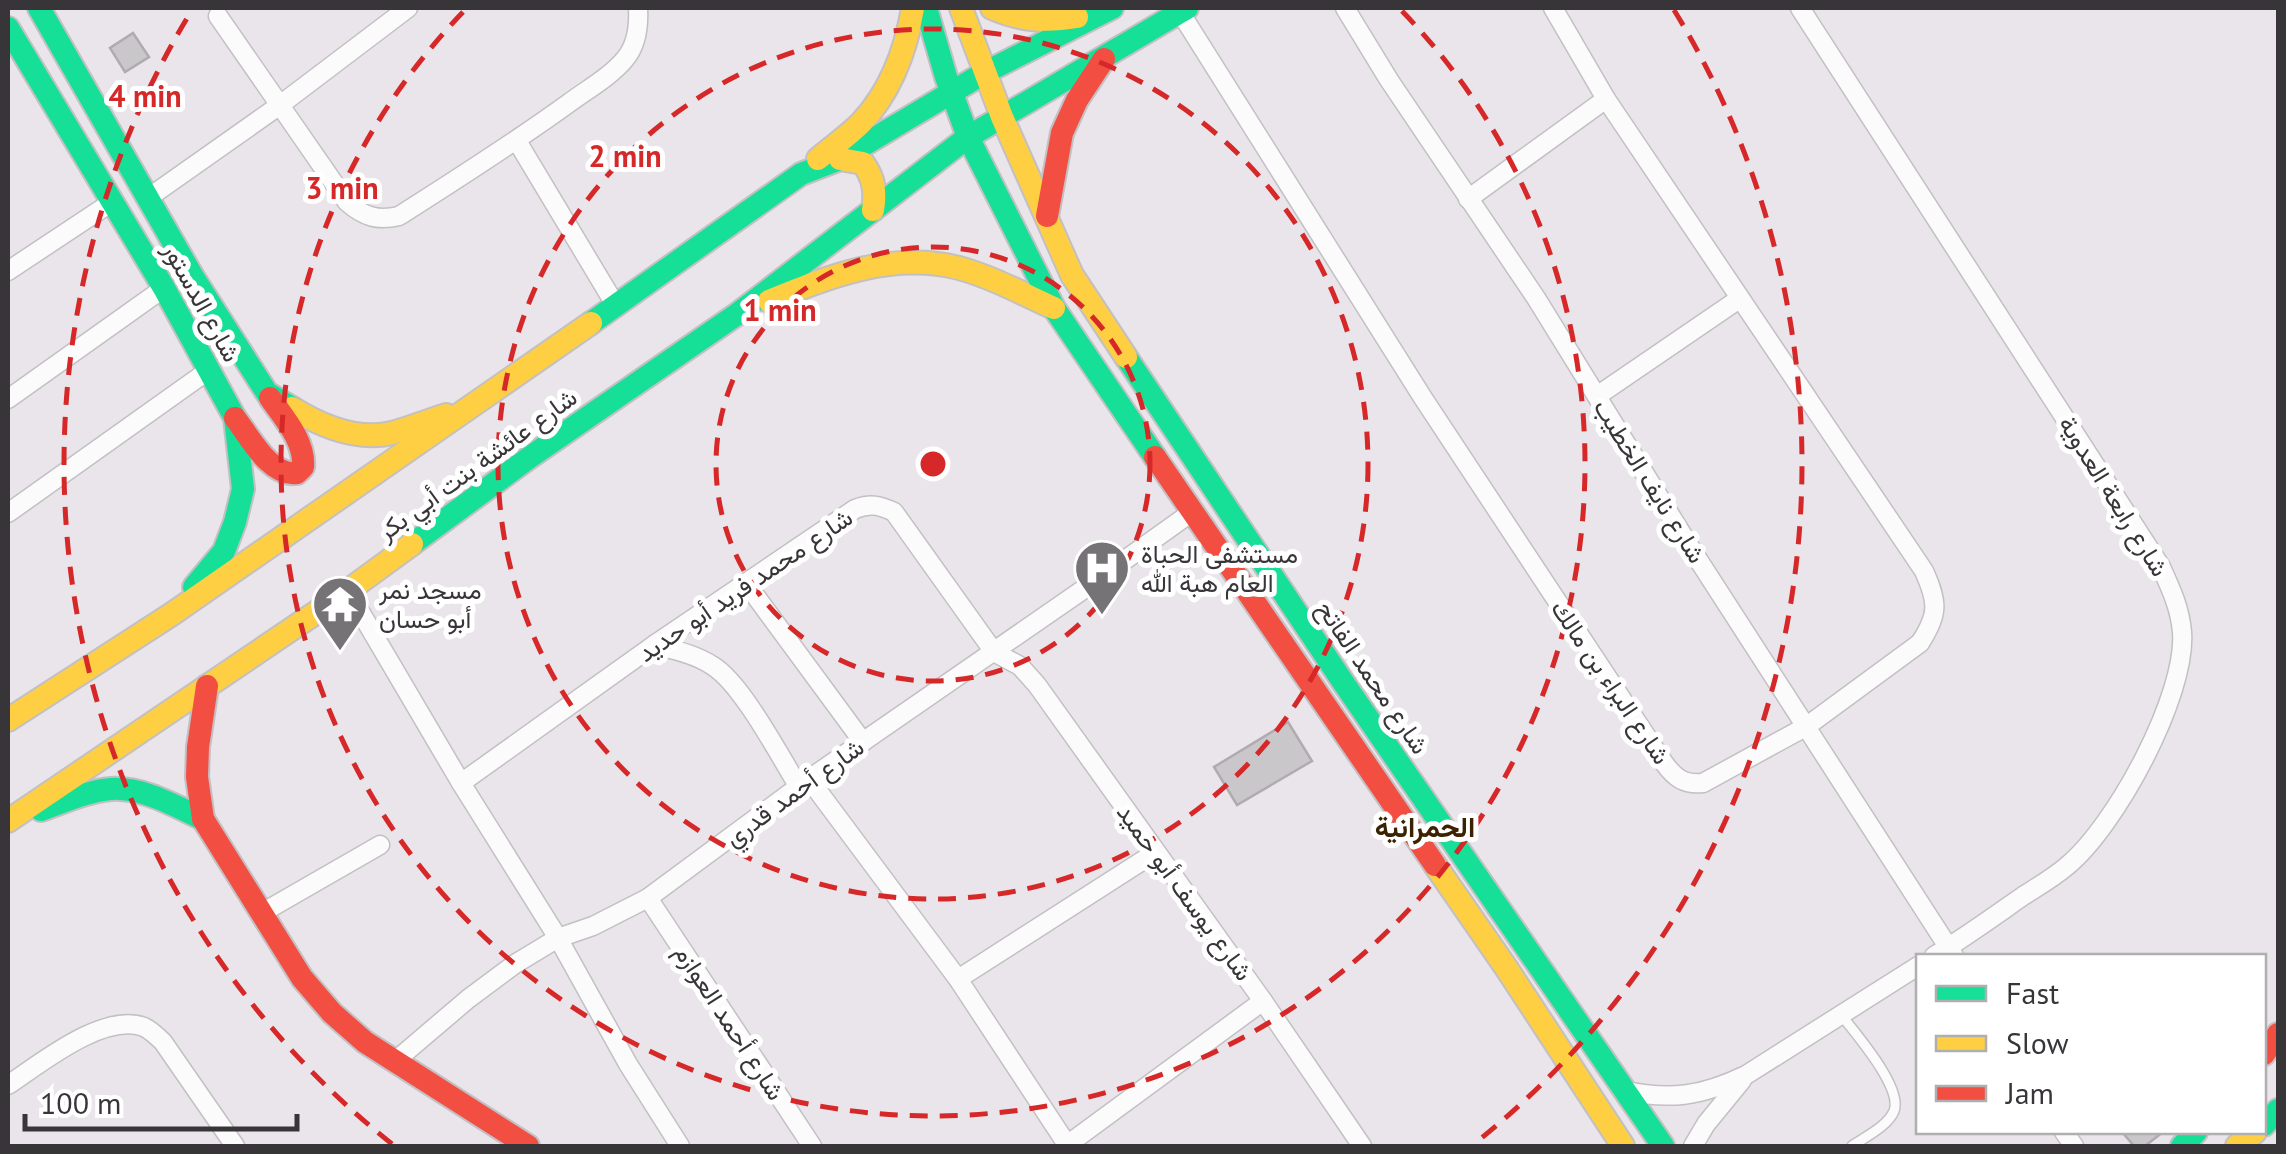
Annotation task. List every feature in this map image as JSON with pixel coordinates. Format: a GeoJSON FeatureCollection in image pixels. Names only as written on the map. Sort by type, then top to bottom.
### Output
{"type":"FeatureCollection","features":[{"type":"Feature","properties":{"kind":"main road","name":"شارع الدستور"},"geometry":{"type":"LineString","coordinates":[[38,8],[192,277],[267,393],[331,428],[359,434],[388,434],[470,408]]}},
{"type":"Feature","properties":{"kind":"main road"},"geometry":{"type":"LineString","coordinates":[[801,174],[866,118],[891,78],[909,36],[913,8]]}},
{"type":"Feature","properties":{"kind":"main road"},"geometry":{"type":"LineString","coordinates":[[926,8],[968,137],[1054,308],[1278,641],[1507,969],[1623,1146]]}},
{"type":"Feature","properties":{"kind":"main road","name":"شارع محمد الفاتح"},"geometry":{"type":"LineString","coordinates":[[961,8],[1002,117],[1072,275],[1343,682],[1662,1146]]}},
{"type":"Feature","properties":{"kind":"main road"},"geometry":{"type":"LineString","coordinates":[[992,8],[1014,18],[1049,22],[1109,9]]}},
{"type":"Feature","properties":{"kind":"main road","name":"شارع عائشة بنت أبي بكر"},"geometry":{"type":"LineString","coordinates":[[8,720],[172,614],[801,174],[840,160],[984,73],[1109,9]]}},
{"type":"Feature","properties":{"kind":"main road","name":"شارع عائشة بنت أبي بكر"},"geometry":{"type":"LineString","coordinates":[[8,822],[348,591],[530,457],[736,315],[968,137],[1183,10]]}},
{"type":"Feature","properties":{"kind":"main road","name":"شارع الدستور"},"geometry":{"type":"LineString","coordinates":[[8,28],[164,288],[235,418],[243,488],[236,522],[224,551],[172,614]]}},
{"type":"Feature","properties":{"kind":"main road"},"geometry":{"type":"LineString","coordinates":[[1047,216],[1062,133],[1077,100],[1108,54]]}},
{"type":"Feature","properties":{"kind":"main road"},"geometry":{"type":"LineString","coordinates":[[840,160],[863,163],[872,174],[873,210]]}},
{"type":"Feature","properties":{"kind":"main road"},"geometry":{"type":"LineString","coordinates":[[736,315],[838,272],[926,262],[962,270],[1054,308]]}},
{"type":"Feature","properties":{"kind":"main road"},"geometry":{"type":"LineString","coordinates":[[235,418],[273,466],[296,474],[304,462],[302,450],[267,393]]}},
{"type":"Feature","properties":{"kind":"main road"},"geometry":{"type":"LineString","coordinates":[[207,686],[198,747],[203,819],[302,978],[364,1042],[528,1146]]}},
{"type":"Feature","properties":{"kind":"main road"},"geometry":{"type":"LineString","coordinates":[[8,822],[97,792],[119,789],[203,819]]}},
{"type":"Feature","properties":{"kind":"street"},"geometry":{"type":"LineString","coordinates":[[148,198],[408,8]]}},
{"type":"Feature","properties":{"kind":"street"},"geometry":{"type":"LineString","coordinates":[[218,16],[347,202],[371,218],[386,219],[400,216],[517,140],[612,72],[636,40],[638,8]]}},
{"type":"Feature","properties":{"kind":"street","name":"شارع نايف الخطيب"},"geometry":{"type":"LineString","coordinates":[[1345,8],[1536,298],[1690,547],[1808,726],[1946,954]]}},
{"type":"Feature","properties":{"kind":"street","name":"شارع البراء بن مالك"},"geometry":{"type":"LineString","coordinates":[[1183,10],[1424,398],[1671,772],[1679,780],[1703,783],[1808,726],[1920,644],[1932,625],[1934,594],[1924,571],[1606,99],[1553,8]]}},
{"type":"Feature","properties":{"kind":"street","name":"شارع رابعة العدوية"},"geometry":{"type":"LineString","coordinates":[[1800,8],[2161,567],[2177,602],[2182,635],[2179,666],[2158,730],[2114,808],[2068,866],[1946,954]]}},
{"type":"Feature","properties":{"kind":"street"},"geometry":{"type":"LineString","coordinates":[[1468,199],[1606,99]]}},
{"type":"Feature","properties":{"kind":"street"},"geometry":{"type":"LineString","coordinates":[[517,140],[616,306]]}},
{"type":"Feature","properties":{"kind":"street"},"geometry":{"type":"LineString","coordinates":[[8,271],[112,202]]}},
{"type":"Feature","properties":{"kind":"street"},"geometry":{"type":"LineString","coordinates":[[8,400],[164,288]]}},
{"type":"Feature","properties":{"kind":"street"},"geometry":{"type":"LineString","coordinates":[[1597,396],[1739,299]]}},
{"type":"Feature","properties":{"kind":"street"},"geometry":{"type":"LineString","coordinates":[[8,513],[208,370]]}},
{"type":"Feature","properties":{"kind":"street","name":"شارع محمد فريد أبو حديد"},"geometry":{"type":"LineString","coordinates":[[461,783],[654,646],[855,509],[868,504],[894,512],[994,652]]}},
{"type":"Feature","properties":{"kind":"street","name":"شارع أحمد قدري"},"geometry":{"type":"LineString","coordinates":[[394,1062],[515,964],[558,938],[593,926],[648,898],[804,783],[1192,512]]}},
{"type":"Feature","properties":{"kind":"street"},"geometry":{"type":"LineString","coordinates":[[746,583],[863,742]]}},
{"type":"Feature","properties":{"kind":"street"},"geometry":{"type":"LineString","coordinates":[[348,591],[680,1146]]}},
{"type":"Feature","properties":{"kind":"street"},"geometry":{"type":"LineString","coordinates":[[654,646],[694,656],[714,666],[732,682],[804,783],[958,979],[1067,1146],[1263,1001]]}},
{"type":"Feature","properties":{"kind":"street","name":"شارع يوسف أبو حميد"},"geometry":{"type":"LineString","coordinates":[[994,652],[1020,666],[1037,685],[1263,1001],[1357,1145]]}},
{"type":"Feature","properties":{"kind":"street"},"geometry":{"type":"LineString","coordinates":[[260,914],[380,844]]}},
{"type":"Feature","properties":{"kind":"street"},"geometry":{"type":"LineString","coordinates":[[958,979],[1156,852]]}},
{"type":"Feature","properties":{"kind":"street","name":"شارع أحمد العوازم"},"geometry":{"type":"LineString","coordinates":[[648,898],[812,1146]]}},
{"type":"Feature","properties":{"kind":"street"},"geometry":{"type":"LineString","coordinates":[[1622,1090],[1647,1096],[1686,1095],[1722,1086],[1746,1075],[1916,967]]}},
{"type":"Feature","properties":{"kind":"street"},"geometry":{"type":"LineString","coordinates":[[8,1085],[96,1031],[120,1025],[140,1026],[163,1042],[235,1146]]}},
{"type":"Feature","properties":{"kind":"street"},"geometry":{"type":"LineString","coordinates":[[1693,1146],[1746,1075]]}},
{"type":"Feature","properties":{"kind":"lane"},"geometry":{"type":"LineString","coordinates":[[1842,1015],[1883,1072],[1896,1100],[1888,1121],[1852,1146]]}},
{"type":"Feature","properties":{"kind":"building"},"geometry":{"type":"Polygon","coordinates":[[[133,33],[149,57],[125,72],[110,48],[133,33]]]}},
{"type":"Feature","properties":{"kind":"building"},"geometry":{"type":"Polygon","coordinates":[[[1288,722],[1312,761],[1237,805],[1214,767],[1288,722]]]}},
{"type":"Feature","properties":{"kind":"building"},"geometry":{"type":"Polygon","coordinates":[[[2124,1134],[2160,1134],[2145,1146],[2134,1146],[2124,1134]]]}},
{"type":"Feature","properties":{"kind":"traffic: fast"},"geometry":{"type":"LineString","coordinates":[[39,8],[193,277],[267,393],[292,408]]}},
{"type":"Feature","properties":{"kind":"traffic: fast"},"geometry":{"type":"LineString","coordinates":[[926,8],[968,137],[1054,308],[1155,457]]}},
{"type":"Feature","properties":{"kind":"traffic: fast"},"geometry":{"type":"LineString","coordinates":[[591,323],[801,174],[840,159],[984,73],[1112,8]]}},
{"type":"Feature","properties":{"kind":"traffic: fast"},"geometry":{"type":"LineString","coordinates":[[412,544],[736,315],[968,137],[1187,8]]}},
{"type":"Feature","properties":{"kind":"traffic: fast"},"geometry":{"type":"LineString","coordinates":[[8,28],[164,288],[235,418],[243,489],[235,522],[224,551],[194,587]]}},
{"type":"Feature","properties":{"kind":"traffic: fast"},"geometry":{"type":"LineString","coordinates":[[1126,357],[1343,682],[1663,1146]]}},
{"type":"Feature","properties":{"kind":"traffic: fast"},"geometry":{"type":"LineString","coordinates":[[41,810],[93,792],[123,789],[158,798],[203,819]]}},
{"type":"Feature","properties":{"kind":"traffic: fast"},"geometry":{"type":"LineString","coordinates":[[2266,1123],[2278,1110]]}},
{"type":"Feature","properties":{"kind":"traffic: fast"},"geometry":{"type":"LineString","coordinates":[[2182,1146],[2194,1134]]}},
{"type":"Feature","properties":{"kind":"traffic: slow"},"geometry":{"type":"LineString","coordinates":[[818,159],[861,123],[880,98],[901,55],[913,8]]}},
{"type":"Feature","properties":{"kind":"traffic: slow"},"geometry":{"type":"LineString","coordinates":[[961,8],[1002,117],[1072,275],[1126,357]]}},
{"type":"Feature","properties":{"kind":"traffic: slow"},"geometry":{"type":"LineString","coordinates":[[992,8],[1034,19],[1077,17]]}},
{"type":"Feature","properties":{"kind":"traffic: slow"},"geometry":{"type":"LineString","coordinates":[[840,159],[863,163],[867,169],[873,185],[873,210]]}},
{"type":"Feature","properties":{"kind":"traffic: slow"},"geometry":{"type":"LineString","coordinates":[[769,301],[839,275],[910,262],[959,268],[1054,308]]}},
{"type":"Feature","properties":{"kind":"traffic: slow"},"geometry":{"type":"LineString","coordinates":[[8,720],[172,614],[591,323]]}},
{"type":"Feature","properties":{"kind":"traffic: slow"},"geometry":{"type":"LineString","coordinates":[[292,408],[327,426],[366,435],[392,433],[446,415]]}},
{"type":"Feature","properties":{"kind":"traffic: slow"},"geometry":{"type":"LineString","coordinates":[[8,821],[412,544]]}},
{"type":"Feature","properties":{"kind":"traffic: slow"},"geometry":{"type":"LineString","coordinates":[[1435,865],[1623,1146]]}},
{"type":"Feature","properties":{"kind":"traffic: slow"},"geometry":{"type":"LineString","coordinates":[[2237,1146],[2252,1134]]}},
{"type":"Feature","properties":{"kind":"traffic: jam"},"geometry":{"type":"LineString","coordinates":[[1047,216],[1062,133],[1077,100],[1104,59]]}},
{"type":"Feature","properties":{"kind":"traffic: jam"},"geometry":{"type":"LineString","coordinates":[[235,418],[269,462],[287,473],[297,473],[303,467],[301,448],[270,398]]}},
{"type":"Feature","properties":{"kind":"traffic: jam"},"geometry":{"type":"LineString","coordinates":[[1155,457],[1435,865]]}},
{"type":"Feature","properties":{"kind":"traffic: jam"},"geometry":{"type":"LineString","coordinates":[[207,686],[197,777],[203,819],[302,978],[332,1013],[365,1042],[528,1146]]}},
{"type":"Feature","properties":{"kind":"traffic: jam"},"geometry":{"type":"LineString","coordinates":[[2266,1051],[2278,1034]]}},
{"type":"Feature","properties":{"kind":"place","name":"مستشفى الحياة العام هبة الله"},"geometry":{"type":"Point","coordinates":[1102,617]}},
{"type":"Feature","properties":{"kind":"place","name":"مسجد نمر أبو حسان"},"geometry":{"type":"Point","coordinates":[340,653]}},
{"type":"Feature","properties":{"kind":"district","name":"الحمرانية"},"geometry":{"type":"Point","coordinates":[1425,826]}}]}
